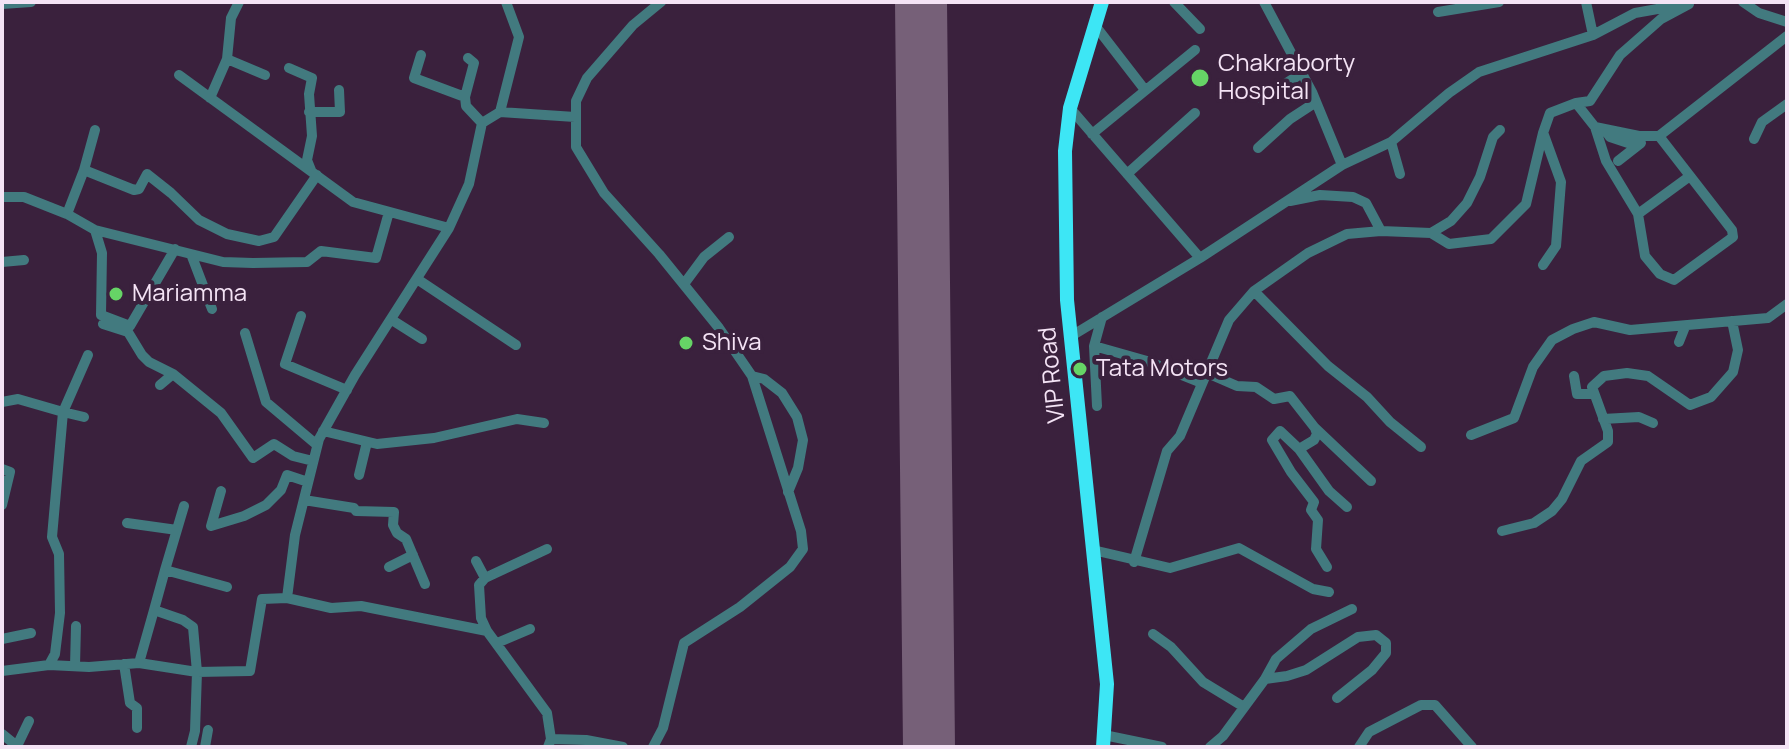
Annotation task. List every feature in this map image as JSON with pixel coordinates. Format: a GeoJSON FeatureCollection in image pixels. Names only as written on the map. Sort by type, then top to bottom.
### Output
{"type":"FeatureCollection","features":[{"type":"Feature","properties":{"kind":"highway","name":"VIP Road"},"geometry":{"type":"LineString","coordinates":[[1102,2],[1070,108],[1065,151],[1067,300],[1107,684],[1103,741]]}},
{"type":"Feature","properties":{"kind":"street"},"geometry":{"type":"LineString","coordinates":[[2,4],[31,2]]}},
{"type":"Feature","properties":{"kind":"street"},"geometry":{"type":"LineString","coordinates":[[210,98],[227,59],[231,18],[239,2]]}},
{"type":"Feature","properties":{"kind":"street"},"geometry":{"type":"LineString","coordinates":[[500,112],[519,37],[506,2]]}},
{"type":"Feature","properties":{"kind":"street"},"geometry":{"type":"LineString","coordinates":[[653,747],[663,728],[684,643],[740,607],[790,567],[803,549],[801,531],[752,376],[684,284],[604,193],[576,147],[576,101],[587,78],[633,25],[661,2]]}},
{"type":"Feature","properties":{"kind":"street"},"geometry":{"type":"LineString","coordinates":[[1174,2],[1200,29]]}},
{"type":"Feature","properties":{"kind":"street"},"geometry":{"type":"LineString","coordinates":[[1264,2],[1316,102],[1342,165]]}},
{"type":"Feature","properties":{"kind":"street"},"geometry":{"type":"LineString","coordinates":[[1438,12],[1499,2]]}},
{"type":"Feature","properties":{"kind":"street"},"geometry":{"type":"LineString","coordinates":[[1586,2],[1593,35]]}},
{"type":"Feature","properties":{"kind":"street"},"geometry":{"type":"LineString","coordinates":[[1743,2],[1759,13],[1787,22]]}},
{"type":"Feature","properties":{"kind":"street"},"geometry":{"type":"LineString","coordinates":[[1073,335],[1200,258],[1342,165],[1391,142],[1479,72],[1593,35],[1635,13],[1690,3]]}},
{"type":"Feature","properties":{"kind":"street"},"geometry":{"type":"LineString","coordinates":[[1134,562],[1167,451],[1180,436],[1229,320],[1254,291],[1308,253],[1347,234],[1381,231],[1431,233],[1449,244],[1491,239],[1526,204],[1550,113],[1590,101],[1620,55],[1661,19],[1690,3]]}},
{"type":"Feature","properties":{"kind":"street"},"geometry":{"type":"LineString","coordinates":[[1094,24],[1145,90]]}},
{"type":"Feature","properties":{"kind":"street"},"geometry":{"type":"LineString","coordinates":[[1599,128],[1639,136],[1659,136],[1787,36]]}},
{"type":"Feature","properties":{"kind":"street"},"geometry":{"type":"LineString","coordinates":[[1092,134],[1195,50]]}},
{"type":"Feature","properties":{"kind":"street"},"geometry":{"type":"LineString","coordinates":[[421,55],[414,78],[465,97]]}},
{"type":"Feature","properties":{"kind":"street"},"geometry":{"type":"LineString","coordinates":[[468,58],[474,63],[465,97],[466,106],[482,123]]}},
{"type":"Feature","properties":{"kind":"street"},"geometry":{"type":"LineString","coordinates":[[227,59],[265,75]]}},
{"type":"Feature","properties":{"kind":"street"},"geometry":{"type":"LineString","coordinates":[[289,68],[312,78],[309,112],[312,136],[307,160],[314,174]]}},
{"type":"Feature","properties":{"kind":"street"},"geometry":{"type":"LineString","coordinates":[[1262,99],[1302,73]]}},
{"type":"Feature","properties":{"kind":"street"},"geometry":{"type":"LineString","coordinates":[[179,75],[353,202],[449,228]]}},
{"type":"Feature","properties":{"kind":"street"},"geometry":{"type":"LineString","coordinates":[[309,112],[340,112],[339,90]]}},
{"type":"Feature","properties":{"kind":"street"},"geometry":{"type":"LineString","coordinates":[[1258,148],[1290,119],[1316,102]]}},
{"type":"Feature","properties":{"kind":"street"},"geometry":{"type":"LineString","coordinates":[[1576,103],[1610,137],[1640,144],[1618,161]]}},
{"type":"Feature","properties":{"kind":"street"},"geometry":{"type":"LineString","coordinates":[[1754,139],[1762,122],[1787,104]]}},
{"type":"Feature","properties":{"kind":"street"},"geometry":{"type":"LineString","coordinates":[[1070,108],[1200,258]]}},
{"type":"Feature","properties":{"kind":"street"},"geometry":{"type":"LineString","coordinates":[[287,598],[295,535],[317,445],[347,390],[449,228],[469,184],[482,123],[500,112],[575,117]]}},
{"type":"Feature","properties":{"kind":"street"},"geometry":{"type":"LineString","coordinates":[[1127,174],[1195,113]]}},
{"type":"Feature","properties":{"kind":"street"},"geometry":{"type":"LineString","coordinates":[[1599,128],[1606,161],[1638,214],[1645,256],[1660,274],[1674,280],[1733,237],[1732,230],[1659,136]]}},
{"type":"Feature","properties":{"kind":"street"},"geometry":{"type":"LineString","coordinates":[[67,214],[95,130]]}},
{"type":"Feature","properties":{"kind":"street"},"geometry":{"type":"LineString","coordinates":[[1431,233],[1451,221],[1467,203],[1480,177],[1493,137],[1500,130]]}},
{"type":"Feature","properties":{"kind":"street"},"geometry":{"type":"LineString","coordinates":[[1543,133],[1561,182],[1556,246],[1543,265]]}},
{"type":"Feature","properties":{"kind":"street"},"geometry":{"type":"LineString","coordinates":[[1391,142],[1400,174]]}},
{"type":"Feature","properties":{"kind":"street"},"geometry":{"type":"LineString","coordinates":[[84,170],[134,190],[139,189],[147,174],[199,220],[227,234],[259,241],[274,237],[314,174]]}},
{"type":"Feature","properties":{"kind":"street"},"geometry":{"type":"LineString","coordinates":[[1638,214],[1690,176]]}},
{"type":"Feature","properties":{"kind":"street"},"geometry":{"type":"LineString","coordinates":[[1284,203],[1320,195],[1353,197],[1366,203],[1381,231]]}},
{"type":"Feature","properties":{"kind":"street"},"geometry":{"type":"LineString","coordinates":[[2,197],[24,197],[67,214],[95,230],[223,262],[307,262],[321,251],[376,258],[389,212]]}},
{"type":"Feature","properties":{"kind":"street"},"geometry":{"type":"LineString","coordinates":[[95,230],[102,253],[101,315],[130,326],[175,249]]}},
{"type":"Feature","properties":{"kind":"street"},"geometry":{"type":"LineString","coordinates":[[684,284],[704,257],[729,237]]}},
{"type":"Feature","properties":{"kind":"street"},"geometry":{"type":"LineString","coordinates":[[191,254],[212,309]]}},
{"type":"Feature","properties":{"kind":"street"},"geometry":{"type":"LineString","coordinates":[[2,262],[24,260]]}},
{"type":"Feature","properties":{"kind":"street"},"geometry":{"type":"LineString","coordinates":[[417,279],[516,345]]}},
{"type":"Feature","properties":{"kind":"street"},"geometry":{"type":"LineString","coordinates":[[1254,291],[1328,366],[1421,447]]}},
{"type":"Feature","properties":{"kind":"street"},"geometry":{"type":"LineString","coordinates":[[1471,435],[1514,418],[1533,367],[1552,340],[1594,322],[1630,330],[1685,327],[1703,322],[1768,318],[1787,304]]}},
{"type":"Feature","properties":{"kind":"street"},"geometry":{"type":"LineString","coordinates":[[301,316],[285,364],[347,390]]}},
{"type":"Feature","properties":{"kind":"street"},"geometry":{"type":"LineString","coordinates":[[1097,406],[1094,346],[1102,317]]}},
{"type":"Feature","properties":{"kind":"street"},"geometry":{"type":"LineString","coordinates":[[392,320],[422,339]]}},
{"type":"Feature","properties":{"kind":"street"},"geometry":{"type":"LineString","coordinates":[[1502,531],[1534,523],[1562,499],[1581,461],[1608,442],[1592,387],[1604,376],[1627,373],[1648,376],[1690,405],[1711,397],[1733,372],[1738,350],[1732,321]]}},
{"type":"Feature","properties":{"kind":"street"},"geometry":{"type":"LineString","coordinates":[[103,324],[128,332],[142,355],[173,374],[228,420],[231,431],[253,458],[274,444],[293,456],[313,461]]}},
{"type":"Feature","properties":{"kind":"street"},"geometry":{"type":"LineString","coordinates":[[1679,342],[1685,327]]}},
{"type":"Feature","properties":{"kind":"street"},"geometry":{"type":"LineString","coordinates":[[245,333],[266,402],[317,445]]}},
{"type":"Feature","properties":{"kind":"street"},"geometry":{"type":"LineString","coordinates":[[1094,346],[1204,378],[1256,387],[1274,399],[1290,396],[1315,428],[1371,481]]}},
{"type":"Feature","properties":{"kind":"street"},"geometry":{"type":"LineString","coordinates":[[49,665],[55,654],[60,613],[59,554],[52,537],[63,412],[88,355]]}},
{"type":"Feature","properties":{"kind":"street"},"geometry":{"type":"LineString","coordinates":[[160,385],[173,374]]}},
{"type":"Feature","properties":{"kind":"street"},"geometry":{"type":"LineString","coordinates":[[752,376],[764,379],[782,393],[797,417],[803,440],[798,468],[788,493]]}},
{"type":"Feature","properties":{"kind":"street"},"geometry":{"type":"LineString","coordinates":[[1574,376],[1577,394],[1594,394]]}},
{"type":"Feature","properties":{"kind":"street"},"geometry":{"type":"LineString","coordinates":[[2,402],[18,399],[84,417]]}},
{"type":"Feature","properties":{"kind":"street"},"geometry":{"type":"LineString","coordinates":[[1603,419],[1639,417],[1653,423]]}},
{"type":"Feature","properties":{"kind":"street"},"geometry":{"type":"LineString","coordinates":[[323,431],[377,444],[434,438],[517,419],[544,423]]}},
{"type":"Feature","properties":{"kind":"street"},"geometry":{"type":"LineString","coordinates":[[1299,449],[1314,440],[1317,434],[1315,428]]}},
{"type":"Feature","properties":{"kind":"street"},"geometry":{"type":"LineString","coordinates":[[1327,567],[1316,549],[1318,520],[1311,510],[1314,502],[1272,440],[1280,431],[1299,449],[1329,491],[1347,507]]}},
{"type":"Feature","properties":{"kind":"street"},"geometry":{"type":"LineString","coordinates":[[359,475],[367,442]]}},
{"type":"Feature","properties":{"kind":"street"},"geometry":{"type":"LineString","coordinates":[[2,469],[10,472],[2,505]]}},
{"type":"Feature","properties":{"kind":"street"},"geometry":{"type":"LineString","coordinates":[[221,491],[211,526],[244,516],[266,505],[281,490],[287,475],[308,482]]}},
{"type":"Feature","properties":{"kind":"street"},"geometry":{"type":"LineString","coordinates":[[304,500],[354,508],[356,511],[394,512],[393,525],[397,533],[406,539],[425,584]]}},
{"type":"Feature","properties":{"kind":"street"},"geometry":{"type":"LineString","coordinates":[[139,663],[184,506]]}},
{"type":"Feature","properties":{"kind":"street"},"geometry":{"type":"LineString","coordinates":[[127,523],[177,530]]}},
{"type":"Feature","properties":{"kind":"street"},"geometry":{"type":"LineString","coordinates":[[1093,550],[1170,568],[1239,548],[1313,589],[1329,592]]}},
{"type":"Feature","properties":{"kind":"street"},"geometry":{"type":"LineString","coordinates":[[547,549],[485,578],[479,585],[481,618],[487,631],[547,713],[550,743],[586,740],[623,747]]}},
{"type":"Feature","properties":{"kind":"street"},"geometry":{"type":"LineString","coordinates":[[389,567],[413,555]]}},
{"type":"Feature","properties":{"kind":"street"},"geometry":{"type":"LineString","coordinates":[[476,561],[485,578]]}},
{"type":"Feature","properties":{"kind":"street"},"geometry":{"type":"LineString","coordinates":[[165,570],[227,587]]}},
{"type":"Feature","properties":{"kind":"street"},"geometry":{"type":"LineString","coordinates":[[2,671],[49,665],[139,663],[197,672],[250,671],[262,599],[287,598],[331,608],[361,606],[487,631]]}},
{"type":"Feature","properties":{"kind":"street"},"geometry":{"type":"LineString","coordinates":[[1210,747],[1223,736],[1276,659],[1311,629],[1352,609]]}},
{"type":"Feature","properties":{"kind":"street"},"geometry":{"type":"LineString","coordinates":[[154,610],[183,620],[193,627],[197,672],[195,731],[191,747]]}},
{"type":"Feature","properties":{"kind":"street"},"geometry":{"type":"LineString","coordinates":[[75,666],[76,626]]}},
{"type":"Feature","properties":{"kind":"street"},"geometry":{"type":"LineString","coordinates":[[497,643],[530,629]]}},
{"type":"Feature","properties":{"kind":"street"},"geometry":{"type":"LineString","coordinates":[[2,639],[31,633]]}},
{"type":"Feature","properties":{"kind":"street"},"geometry":{"type":"LineString","coordinates":[[1153,634],[1171,647],[1203,682],[1244,707]]}},
{"type":"Feature","properties":{"kind":"street"},"geometry":{"type":"LineString","coordinates":[[1265,679],[1306,670],[1358,637],[1376,635],[1386,643],[1386,653],[1372,670],[1337,698]]}},
{"type":"Feature","properties":{"kind":"street"},"geometry":{"type":"LineString","coordinates":[[124,664],[130,703],[137,708],[137,728]]}},
{"type":"Feature","properties":{"kind":"street"},"geometry":{"type":"LineString","coordinates":[[1359,747],[1369,732],[1421,705],[1435,705],[1472,747]]}},
{"type":"Feature","properties":{"kind":"street"},"geometry":{"type":"LineString","coordinates":[[2,734],[18,747],[29,721]]}},
{"type":"Feature","properties":{"kind":"street"},"geometry":{"type":"LineString","coordinates":[[205,747],[208,730]]}},
{"type":"Feature","properties":{"kind":"street"},"geometry":{"type":"LineString","coordinates":[[1103,741],[1162,747]]}},
{"type":"Feature","properties":{"kind":"runway"},"geometry":{"type":"LineString","coordinates":[[921,2],[929,747]]}},
{"type":"Feature","properties":{"kind":"place","name":"Chakraborty Hospital"},"geometry":{"type":"Point","coordinates":[1200,78]}},
{"type":"Feature","properties":{"kind":"place","name":"Mariamma"},"geometry":{"type":"Point","coordinates":[116,294]}},
{"type":"Feature","properties":{"kind":"place","name":"Shiva"},"geometry":{"type":"Point","coordinates":[686,343]}},
{"type":"Feature","properties":{"kind":"place","name":"Tata Motors"},"geometry":{"type":"Point","coordinates":[1080,369]}}]}
